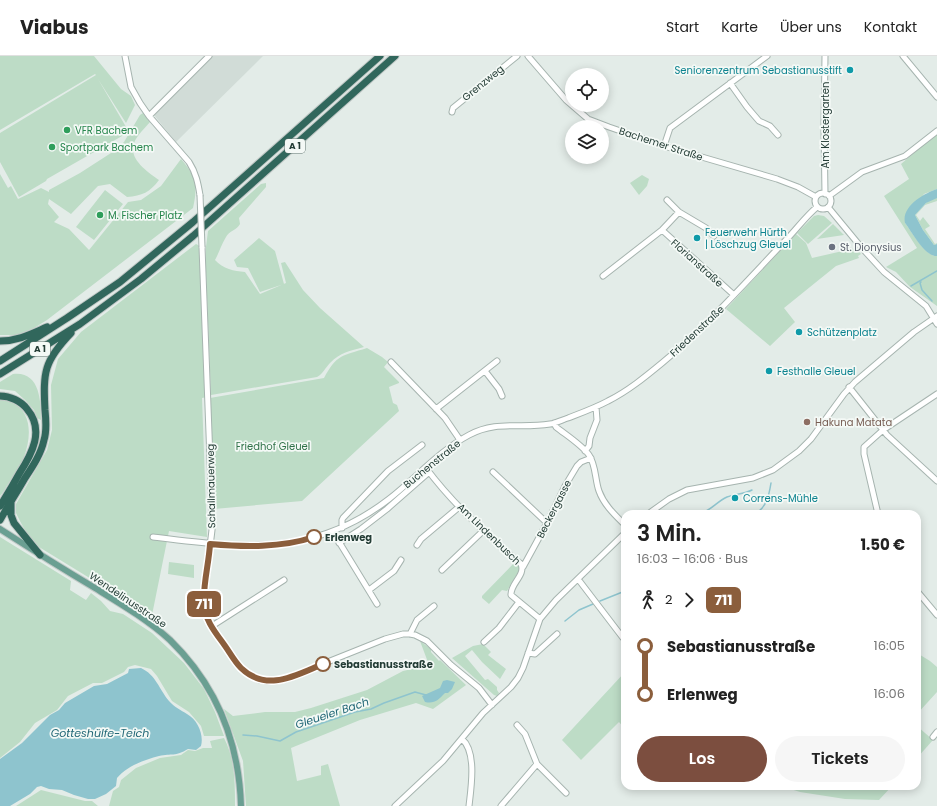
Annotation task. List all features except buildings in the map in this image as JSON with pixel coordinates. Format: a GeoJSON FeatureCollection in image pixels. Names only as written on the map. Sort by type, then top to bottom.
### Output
{"type":"FeatureCollection","features":[{"type":"Feature","properties":{"kind":"highway","name":"A 1"},"geometry":{"type":"LineString","coordinates":[[0,361],[120,282],[193,222],[380,56]]}},
{"type":"Feature","properties":{"kind":"highway","name":"A 1"},"geometry":{"type":"LineString","coordinates":[[0,374],[80,324],[141,279],[193,236],[395,56]]}},
{"type":"Feature","properties":{"kind":"highway"},"geometry":{"type":"LineString","coordinates":[[0,341],[10,341],[22,338],[67,318]]}},
{"type":"Feature","properties":{"kind":"highway"},"geometry":{"type":"LineString","coordinates":[[0,506],[40,455],[45,439],[45,373],[50,359],[60,345],[80,324]]}},
{"type":"Feature","properties":{"kind":"highway"},"geometry":{"type":"LineString","coordinates":[[0,396],[6,396],[24,406],[31,414],[35,423],[36,435],[35,445],[31,455],[5,500],[0,520]]}},
{"type":"Feature","properties":{"kind":"highway"},"geometry":{"type":"LineString","coordinates":[[5,500],[14,523],[40,555]]}},
{"type":"Feature","properties":{"kind":"main road","name":"Wendelinusstraße"},"geometry":{"type":"LineString","coordinates":[[0,529],[155,628],[182,653],[197,671],[217,706],[233,747],[238,767],[241,806]]}},
{"type":"Feature","properties":{"kind":"street"},"geometry":{"type":"LineString","coordinates":[[125,56],[131,87],[149,116],[209,56]]}},
{"type":"Feature","properties":{"kind":"street","name":"Grenzweg"},"geometry":{"type":"LineString","coordinates":[[452,112],[452,108],[517,56]]}},
{"type":"Feature","properties":{"kind":"street","name":"Bachemer Straße"},"geometry":{"type":"LineString","coordinates":[[528,56],[566,100],[588,119],[664,146],[777,179],[798,187],[816,197]]}},
{"type":"Feature","properties":{"kind":"street"},"geometry":{"type":"LineString","coordinates":[[664,146],[670,128],[767,56]]}},
{"type":"Feature","properties":{"kind":"street","name":"Am Klostergarten"},"geometry":{"type":"LineString","coordinates":[[825,56],[824,127],[827,195]]}},
{"type":"Feature","properties":{"kind":"street"},"geometry":{"type":"LineString","coordinates":[[903,56],[937,97]]}},
{"type":"Feature","properties":{"kind":"street"},"geometry":{"type":"LineString","coordinates":[[730,83],[747,107],[759,120],[770,126],[778,135]]}},
{"type":"Feature","properties":{"kind":"street","name":"Schallmauerweg"},"geometry":{"type":"LineString","coordinates":[[149,116],[189,162],[197,177],[200,195],[212,513],[204,602],[206,617],[240,667],[248,674],[260,680],[268,681],[285,679],[385,639],[403,634],[410,634]]}},
{"type":"Feature","properties":{"kind":"street"},"geometry":{"type":"LineString","coordinates":[[827,195],[831,202],[828,207],[823,209],[817,207],[814,202],[819,194],[827,195],[862,172],[905,156],[937,131]]}},
{"type":"Feature","properties":{"kind":"street"},"geometry":{"type":"LineString","coordinates":[[667,200],[679,212],[706,228],[714,236]]}},
{"type":"Feature","properties":{"kind":"street","name":"Friedenstraße"},"geometry":{"type":"LineString","coordinates":[[554,423],[596,407],[623,393],[646,376],[693,336],[817,207]]}},
{"type":"Feature","properties":{"kind":"street"},"geometry":{"type":"LineString","coordinates":[[828,207],[884,272],[926,306],[935,317],[937,324]]}},
{"type":"Feature","properties":{"kind":"street"},"geometry":{"type":"LineString","coordinates":[[603,276],[662,230],[679,212]]}},
{"type":"Feature","properties":{"kind":"street","name":"Florianstraße"},"geometry":{"type":"LineString","coordinates":[[662,230],[734,295]]}},
{"type":"Feature","properties":{"kind":"street"},"geometry":{"type":"LineString","coordinates":[[653,510],[668,499],[687,490],[753,478],[773,470],[799,451],[811,439],[849,387],[914,332],[935,317]]}},
{"type":"Feature","properties":{"kind":"street"},"geometry":{"type":"LineString","coordinates":[[436,409],[497,361]]}},
{"type":"Feature","properties":{"kind":"street"},"geometry":{"type":"LineString","coordinates":[[391,362],[448,422],[460,440]]}},
{"type":"Feature","properties":{"kind":"street"},"geometry":{"type":"LineString","coordinates":[[485,371],[499,389],[502,396]]}},
{"type":"Feature","properties":{"kind":"street"},"geometry":{"type":"LineString","coordinates":[[849,387],[883,430],[937,481]]}},
{"type":"Feature","properties":{"kind":"street"},"geometry":{"type":"LineString","coordinates":[[877,510],[864,454],[864,448],[883,430],[937,394]]}},
{"type":"Feature","properties":{"kind":"street"},"geometry":{"type":"LineString","coordinates":[[585,451],[589,446],[590,438],[597,420],[596,407]]}},
{"type":"Feature","properties":{"kind":"street"},"geometry":{"type":"LineString","coordinates":[[554,423],[556,427],[585,451],[591,458],[599,492],[611,512],[621,521]]}},
{"type":"Feature","properties":{"kind":"street","name":"Buchenstraße"},"geometry":{"type":"LineString","coordinates":[[339,543],[361,529],[387,509],[460,440],[477,431],[503,425],[538,425],[554,423]]}},
{"type":"Feature","properties":{"kind":"street","name":"Buchenstraße"},"geometry":{"type":"LineString","coordinates":[[342,528],[343,518],[379,480],[422,445]]}},
{"type":"Feature","properties":{"kind":"street","name":"Beckergasse"},"geometry":{"type":"LineString","coordinates":[[523,567],[547,524],[565,486],[581,462],[591,458]]}},
{"type":"Feature","properties":{"kind":"street","name":"Buchenstraße"},"geometry":{"type":"LineString","coordinates":[[153,537],[210,544],[248,546],[282,544],[307,540],[342,528],[374,510],[427,470]]}},
{"type":"Feature","properties":{"kind":"street","name":"Am Lindenbusch"},"geometry":{"type":"LineString","coordinates":[[427,470],[459,507],[483,531],[521,564],[523,567],[522,570],[511,593],[511,595],[519,602]]}},
{"type":"Feature","properties":{"kind":"street"},"geometry":{"type":"LineString","coordinates":[[493,472],[547,524]]}},
{"type":"Feature","properties":{"kind":"street"},"geometry":{"type":"LineString","coordinates":[[417,545],[459,507]]}},
{"type":"Feature","properties":{"kind":"street"},"geometry":{"type":"LineString","coordinates":[[442,570],[483,531]]}},
{"type":"Feature","properties":{"kind":"street"},"geometry":{"type":"LineString","coordinates":[[333,532],[377,604]]}},
{"type":"Feature","properties":{"kind":"street"},"geometry":{"type":"LineString","coordinates":[[395,806],[432,773],[475,722],[511,687],[518,678],[540,619],[556,600],[621,537]]}},
{"type":"Feature","properties":{"kind":"street"},"geometry":{"type":"LineString","coordinates":[[369,590],[394,571],[401,560]]}},
{"type":"Feature","properties":{"kind":"street"},"geometry":{"type":"LineString","coordinates":[[578,579],[621,635]]}},
{"type":"Feature","properties":{"kind":"street"},"geometry":{"type":"LineString","coordinates":[[212,626],[284,580]]}},
{"type":"Feature","properties":{"kind":"street"},"geometry":{"type":"LineString","coordinates":[[921,596],[937,615]]}},
{"type":"Feature","properties":{"kind":"street"},"geometry":{"type":"LineString","coordinates":[[484,642],[499,628],[519,602],[540,619]]}},
{"type":"Feature","properties":{"kind":"street"},"geometry":{"type":"LineString","coordinates":[[434,606],[417,620],[410,634],[426,641],[451,665],[479,688],[492,705]]}},
{"type":"Feature","properties":{"kind":"street"},"geometry":{"type":"LineString","coordinates":[[528,653],[535,654],[557,634]]}},
{"type":"Feature","properties":{"kind":"street"},"geometry":{"type":"LineString","coordinates":[[517,726],[525,734],[537,764],[566,793]]}},
{"type":"Feature","properties":{"kind":"street"},"geometry":{"type":"LineString","coordinates":[[932,737],[937,732]]}},
{"type":"Feature","properties":{"kind":"street"},"geometry":{"type":"LineString","coordinates":[[462,739],[468,748],[472,774],[469,806]]}},
{"type":"Feature","properties":{"kind":"street"},"geometry":{"type":"LineString","coordinates":[[501,806],[537,764]]}},
{"type":"Feature","properties":{"kind":"shaded area"},"geometry":{"type":"Polygon","coordinates":[[[212,56],[263,56],[176,142],[154,115],[212,56]]]}},
{"type":"Feature","properties":{"kind":"green space","name":"Sportpark Bachem"},"geometry":{"type":"Polygon","coordinates":[[[0,56],[94,56],[121,89],[131,96],[135,105],[126,123],[98,79],[129,132],[47,179],[19,197],[0,162],[0,133],[96,75],[95,74],[0,130],[0,56]]]}},
{"type":"Feature","properties":{"kind":"green space"},"geometry":{"type":"Polygon","coordinates":[[[143,113],[150,122],[135,140],[133,149],[136,160],[159,180],[156,184],[145,193],[127,197],[110,184],[98,186],[71,214],[49,199],[48,204],[59,217],[54,222],[69,229],[89,250],[128,202],[141,200],[161,186],[181,159],[193,176],[195,193],[193,208],[47,320],[34,328],[17,335],[0,335],[0,174],[8,188],[11,186],[18,199],[41,188],[49,192],[49,190],[80,173],[111,153],[124,142],[140,115],[143,113]]]}},
{"type":"Feature","properties":{"kind":"green space"},"geometry":{"type":"Polygon","coordinates":[[[937,133],[937,189],[924,194],[905,223],[928,253],[937,256],[937,306],[910,287],[896,272],[886,267],[917,248],[884,196],[909,179],[901,164],[937,133]]]}},
{"type":"Feature","properties":{"kind":"green space"},"geometry":{"type":"Polygon","coordinates":[[[642,175],[649,179],[647,186],[639,195],[630,183],[642,175]]]}},
{"type":"Feature","properties":{"kind":"green space"},"geometry":{"type":"Polygon","coordinates":[[[266,183],[266,187],[239,218],[239,226],[227,235],[215,260],[222,266],[229,269],[245,272],[260,294],[286,283],[281,263],[285,262],[303,290],[320,308],[364,347],[338,356],[317,377],[211,395],[206,271],[208,231],[261,184],[266,183]]]}},
{"type":"Feature","properties":{"kind":"green space","name":"M. Fischer Platz"},"geometry":{"type":"Polygon","coordinates":[[[105,190],[123,204],[94,240],[76,227],[105,190]]]}},
{"type":"Feature","properties":{"kind":"green space"},"geometry":{"type":"Polygon","coordinates":[[[934,198],[937,198],[937,201],[925,205],[916,215],[920,221],[923,217],[930,226],[925,229],[935,244],[937,243],[934,245],[923,230],[915,215],[926,203],[934,198]]]}},
{"type":"Feature","properties":{"kind":"green space"},"geometry":{"type":"Polygon","coordinates":[[[814,216],[824,216],[832,223],[808,244],[797,233],[814,216]]]}},
{"type":"Feature","properties":{"kind":"green space"},"geometry":{"type":"Polygon","coordinates":[[[833,224],[844,235],[817,239],[833,224]]]}},
{"type":"Feature","properties":{"kind":"green space"},"geometry":{"type":"Polygon","coordinates":[[[796,234],[806,243],[812,258],[856,248],[861,254],[858,256],[859,258],[836,266],[784,308],[795,322],[770,346],[726,309],[796,234]]]}},
{"type":"Feature","properties":{"kind":"green space"},"geometry":{"type":"Polygon","coordinates":[[[259,238],[275,251],[284,284],[260,292],[248,268],[237,267],[234,260],[259,238]]]}},
{"type":"Feature","properties":{"kind":"green space"},"geometry":{"type":"Polygon","coordinates":[[[196,244],[198,245],[199,249],[207,397],[202,398],[207,537],[169,531],[152,615],[137,610],[101,585],[39,547],[26,532],[21,523],[16,513],[16,504],[47,450],[52,430],[51,385],[58,359],[81,332],[196,244]]]}},
{"type":"Feature","properties":{"kind":"green space","name":"Friedhof Gleuel"},"geometry":{"type":"Polygon","coordinates":[[[367,348],[388,362],[384,367],[399,382],[389,387],[393,403],[397,405],[399,411],[302,501],[214,509],[210,398],[324,378],[333,364],[341,357],[367,348]]]}},
{"type":"Feature","properties":{"kind":"green space"},"geometry":{"type":"Polygon","coordinates":[[[13,374],[22,374],[29,377],[34,382],[39,396],[41,420],[37,418],[34,410],[15,391],[0,389],[0,382],[13,374]]]}},
{"type":"Feature","properties":{"kind":"green space"},"geometry":{"type":"Polygon","coordinates":[[[0,399],[12,402],[24,413],[27,419],[29,434],[24,457],[0,496],[0,399]]]}},
{"type":"Feature","properties":{"kind":"green space"},"geometry":{"type":"Polygon","coordinates":[[[0,537],[71,581],[70,590],[86,600],[91,593],[110,611],[123,614],[152,633],[184,663],[204,689],[224,736],[204,736],[201,726],[189,712],[172,701],[151,669],[135,665],[128,667],[124,672],[102,683],[93,683],[68,696],[57,710],[35,723],[20,742],[0,758],[0,537]]]}},
{"type":"Feature","properties":{"kind":"green space"},"geometry":{"type":"Polygon","coordinates":[[[169,562],[194,565],[194,578],[168,574],[169,562]]]}},
{"type":"Feature","properties":{"kind":"green space"},"geometry":{"type":"Polygon","coordinates":[[[515,562],[519,565],[520,569],[507,591],[502,590],[489,604],[482,598],[482,596],[515,562]]]}},
{"type":"Feature","properties":{"kind":"green space"},"geometry":{"type":"Polygon","coordinates":[[[420,641],[431,649],[431,652],[439,661],[440,660],[466,685],[433,709],[416,703],[360,720],[291,748],[297,781],[321,775],[321,766],[328,764],[340,806],[246,806],[243,761],[224,709],[233,716],[265,712],[295,712],[367,690],[403,671],[429,665],[420,641]]]}},
{"type":"Feature","properties":{"kind":"green space"},"geometry":{"type":"Polygon","coordinates":[[[483,644],[491,652],[488,655],[506,669],[500,679],[472,650],[465,656],[485,680],[488,679],[497,687],[499,693],[497,696],[452,658],[473,646],[483,644]]]}},
{"type":"Feature","properties":{"kind":"green space"},"geometry":{"type":"Polygon","coordinates":[[[921,655],[937,667],[937,692],[921,710],[921,655]]]}},
{"type":"Feature","properties":{"kind":"green space"},"geometry":{"type":"Polygon","coordinates":[[[621,676],[621,724],[619,722],[581,760],[562,740],[621,676]]]}},
{"type":"Feature","properties":{"kind":"green space"},"geometry":{"type":"Polygon","coordinates":[[[921,730],[933,740],[921,754],[921,730]]]}},
{"type":"Feature","properties":{"kind":"green space"},"geometry":{"type":"Polygon","coordinates":[[[224,738],[228,746],[232,763],[235,806],[109,806],[113,791],[119,787],[121,780],[136,768],[160,758],[181,755],[188,750],[195,751],[203,748],[212,748],[210,741],[224,738]]]}},
{"type":"Feature","properties":{"kind":"green space"},"geometry":{"type":"Polygon","coordinates":[[[41,790],[85,801],[92,801],[98,806],[16,806],[41,790]]]}},
{"type":"Feature","properties":{"kind":"green space"},"geometry":{"type":"Polygon","coordinates":[[[794,790],[888,790],[879,800],[845,799],[794,790]]]}},
{"type":"Feature","properties":{"kind":"water"},"geometry":{"type":"Polygon","coordinates":[[[937,189],[937,198],[926,203],[915,215],[923,230],[934,245],[937,244],[937,256],[928,253],[923,248],[905,223],[905,217],[910,206],[915,201],[937,189]]]}},
{"type":"Feature","properties":{"kind":"water","name":"Gotteshülfe-Teich"},"geometry":{"type":"Polygon","coordinates":[[[141,668],[154,678],[175,707],[194,720],[201,733],[201,746],[196,750],[188,749],[180,753],[159,756],[136,764],[117,778],[116,786],[106,794],[95,799],[88,799],[62,790],[49,789],[41,786],[37,787],[30,794],[10,806],[0,806],[0,759],[22,743],[50,715],[59,710],[65,703],[94,686],[107,684],[128,673],[129,669],[141,668]]]}},
{"type":"Feature","properties":{"kind":"water"},"geometry":{"type":"Polygon","coordinates":[[[447,680],[455,682],[452,689],[448,693],[445,693],[434,702],[425,702],[422,696],[440,688],[443,681],[447,680]]]}},
{"type":"Feature","properties":{"kind":"waterway","name":"Gleueler Bach"},"geometry":{"type":"LineString","coordinates":[[911,286],[937,271]]}},
{"type":"Feature","properties":{"kind":"waterway"},"geometry":{"type":"LineString","coordinates":[[921,282],[922,290],[932,301]]}},
{"type":"Feature","properties":{"kind":"waterway","name":"Gleueler Bach"},"geometry":{"type":"LineString","coordinates":[[760,510],[765,504],[771,483]]}},
{"type":"Feature","properties":{"kind":"waterway"},"geometry":{"type":"LineString","coordinates":[[708,510],[727,497],[752,490]]}},
{"type":"Feature","properties":{"kind":"waterway","name":"Gleueler Bach"},"geometry":{"type":"LineString","coordinates":[[600,601],[621,593]]}},
{"type":"Feature","properties":{"kind":"waterway","name":"Gleueler Bach"},"geometry":{"type":"LineString","coordinates":[[565,621],[579,610],[593,604]]}},
{"type":"Feature","properties":{"kind":"waterway","name":"Gleueler Bach"},"geometry":{"type":"LineString","coordinates":[[243,735],[257,736],[280,741],[296,732],[355,712],[371,709],[415,692],[426,695]]}},
{"type":"Feature","properties":{"kind":"bus line","name":"711"},"geometry":{"type":"LineString","coordinates":[[314,537],[307,540],[282,544],[229,546],[210,544],[204,587],[204,608],[206,617],[240,667],[248,674],[260,680],[276,681],[285,679],[323,664]]}},
{"type":"Feature","properties":{"kind":"place","name":"Seniorenzentrum Sebastianusstift"},"geometry":{"type":"Point","coordinates":[850,70]}},
{"type":"Feature","properties":{"kind":"place","name":"VFR Bachem"},"geometry":{"type":"Point","coordinates":[67,130]}},
{"type":"Feature","properties":{"kind":"place","name":"Sportpark Bachem"},"geometry":{"type":"Point","coordinates":[52,147]}},
{"type":"Feature","properties":{"kind":"place","name":"M. Fischer Platz"},"geometry":{"type":"Point","coordinates":[100,215]}},
{"type":"Feature","properties":{"kind":"place","name":"Feuerwehr Hürth | Löschzug Gleuel"},"geometry":{"type":"Point","coordinates":[697,238]}},
{"type":"Feature","properties":{"kind":"place","name":"St. Dionysius"},"geometry":{"type":"Point","coordinates":[832,247]}},
{"type":"Feature","properties":{"kind":"place","name":"Schützenplatz"},"geometry":{"type":"Point","coordinates":[799,332]}},
{"type":"Feature","properties":{"kind":"place","name":"Festhalle Gleuel"},"geometry":{"type":"Point","coordinates":[769,371]}},
{"type":"Feature","properties":{"kind":"place","name":"Hakuna Matata"},"geometry":{"type":"Point","coordinates":[807,422]}},
{"type":"Feature","properties":{"kind":"place","name":"Correns-Mühle"},"geometry":{"type":"Point","coordinates":[735,498]}},
{"type":"Feature","properties":{"kind":"place","name":"Erlenweg"},"geometry":{"type":"Point","coordinates":[314,537]}},
{"type":"Feature","properties":{"kind":"place","name":"Sebastianusstraße"},"geometry":{"type":"Point","coordinates":[323,664]}}]}
